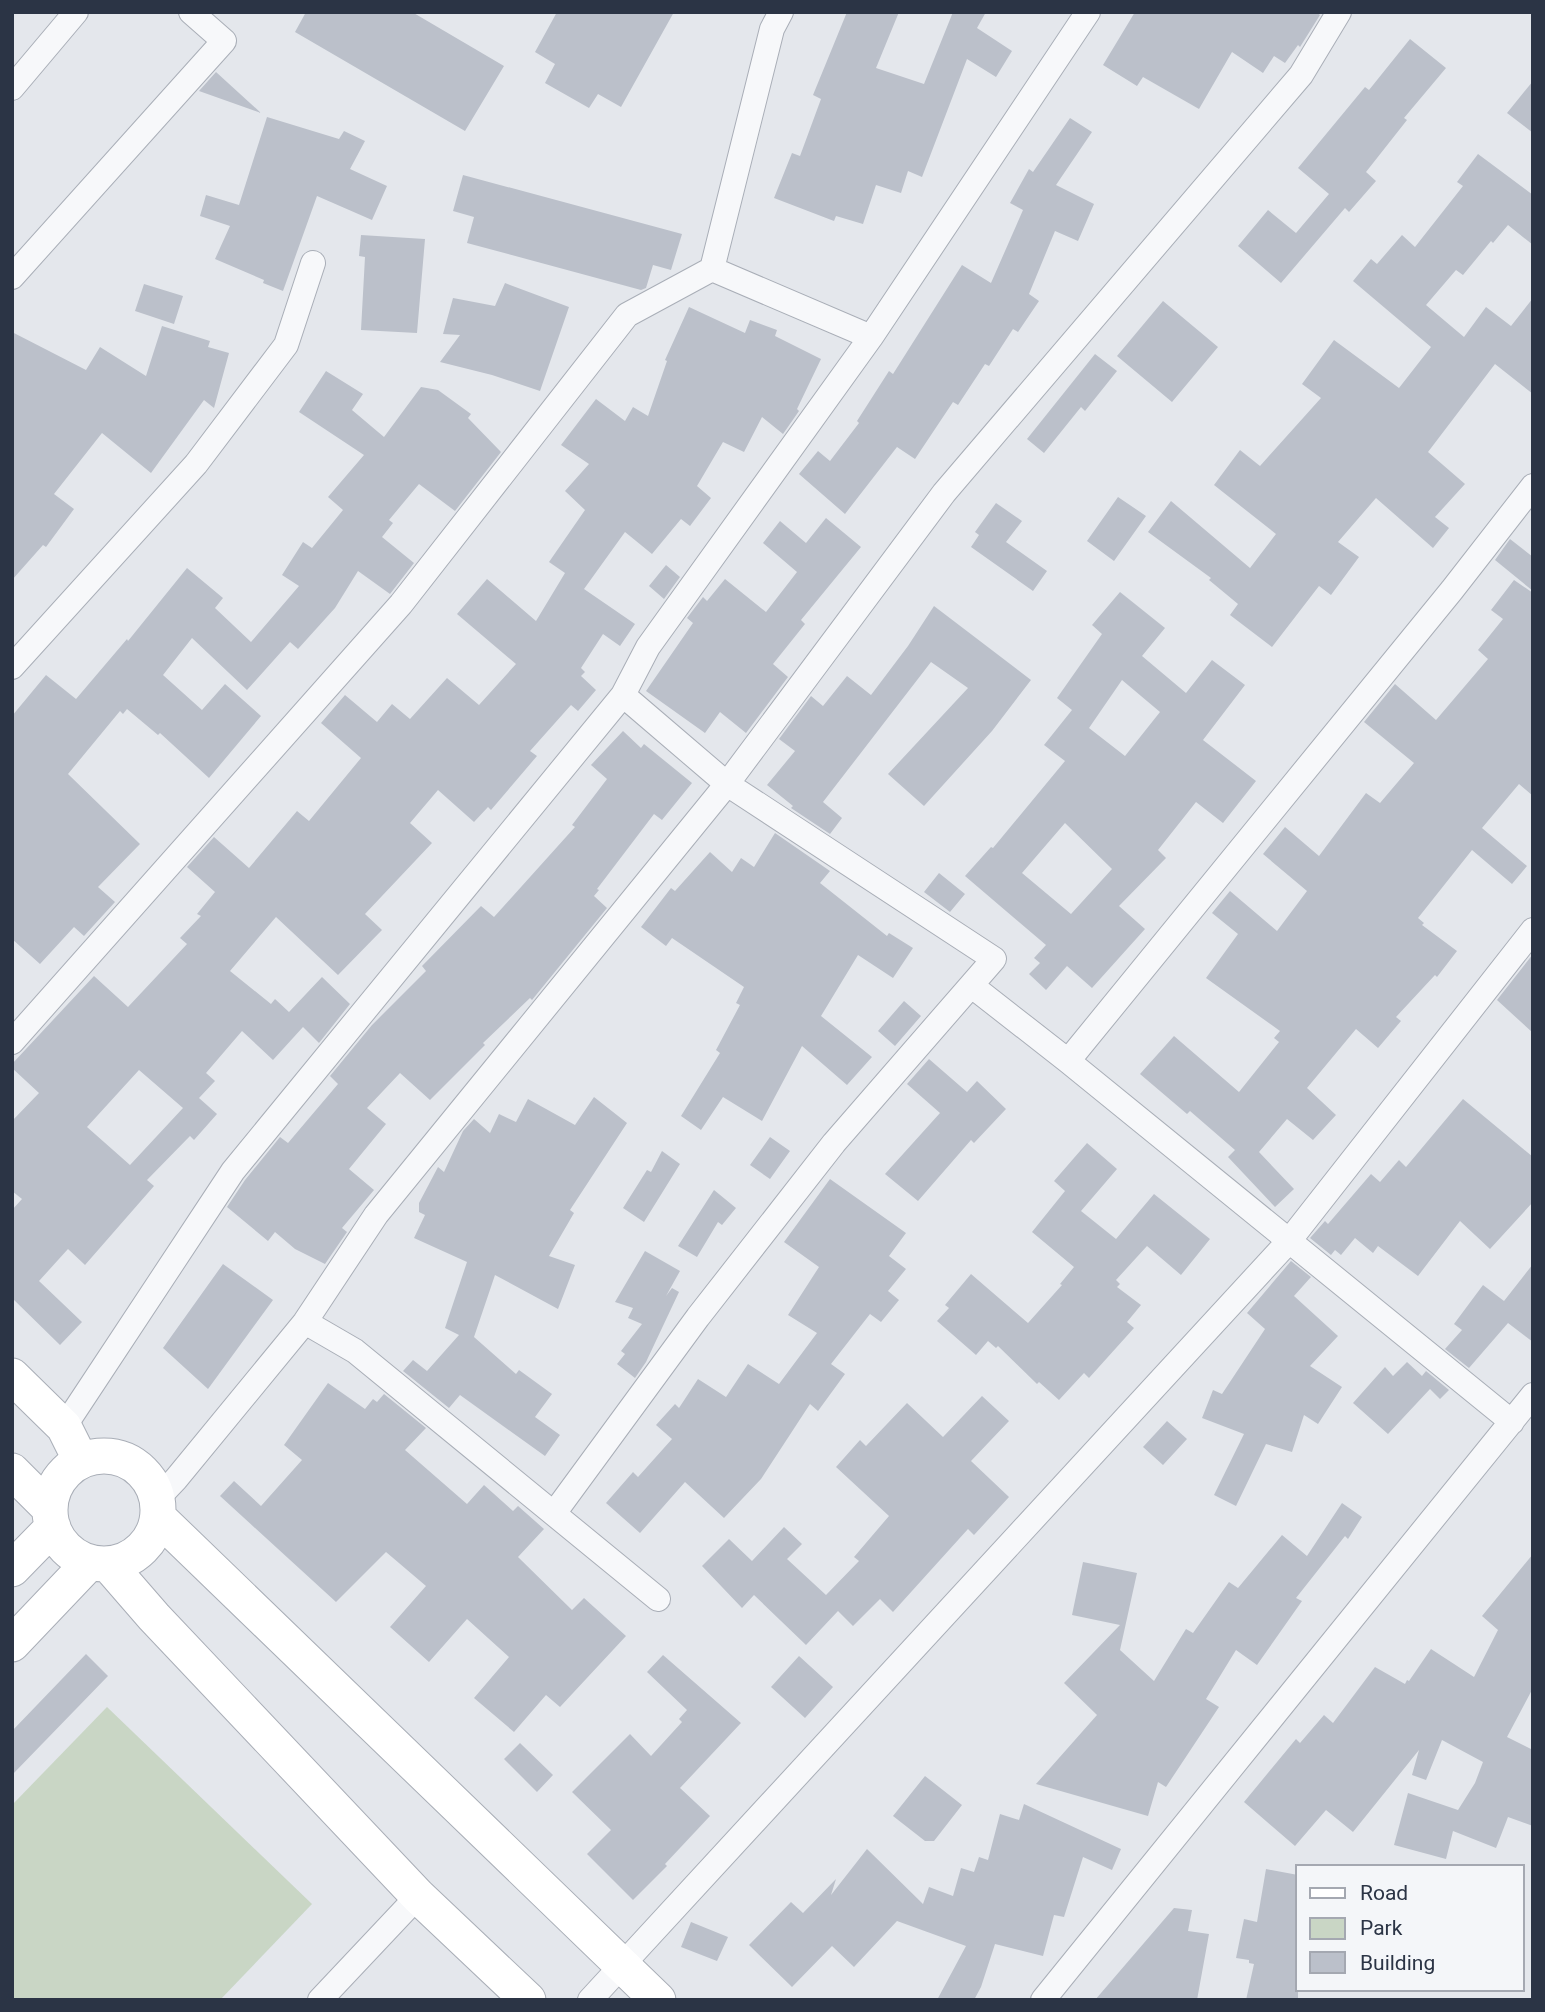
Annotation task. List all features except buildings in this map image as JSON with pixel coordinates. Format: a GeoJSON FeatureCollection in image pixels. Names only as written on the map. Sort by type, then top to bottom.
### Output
{"type":"FeatureCollection","features":[{"type":"Feature","properties":{"kind":"main road"},"geometry":{"type":"LineString","coordinates":[[12,1376],[64,1427],[81,1461]]}},
{"type":"Feature","properties":{"kind":"main road"},"geometry":{"type":"LineString","coordinates":[[12,1471],[51,1518],[61,1543],[73,1555],[99,1563],[125,1560],[141,1550],[152,1535],[158,1508],[152,1483],[142,1470],[128,1461],[113,1456],[96,1456],[81,1461],[59,1481],[54,1489],[51,1518],[12,1569]]}},
{"type":"Feature","properties":{"kind":"main road"},"geometry":{"type":"LineString","coordinates":[[158,1508],[658,2000]]}},
{"type":"Feature","properties":{"kind":"main road"},"geometry":{"type":"LineString","coordinates":[[12,1644],[99,1563]]}},
{"type":"Feature","properties":{"kind":"main road"},"geometry":{"type":"LineString","coordinates":[[99,1563],[154,1617],[418,1896],[527,2000]]}},
{"type":"Feature","properties":{"kind":"street"},"geometry":{"type":"LineString","coordinates":[[12,88],[76,12]]}},
{"type":"Feature","properties":{"kind":"street"},"geometry":{"type":"LineString","coordinates":[[12,277],[224,41],[191,12]]}},
{"type":"Feature","properties":{"kind":"street"},"geometry":{"type":"LineString","coordinates":[[12,1042],[401,604],[626,315],[712,269],[772,29],[781,12]]}},
{"type":"Feature","properties":{"kind":"street"},"geometry":{"type":"LineString","coordinates":[[64,1427],[233,1171],[623,695],[648,647],[871,337],[1088,12]]}},
{"type":"Feature","properties":{"kind":"street"},"geometry":{"type":"LineString","coordinates":[[158,1508],[176,1479],[305,1322],[376,1215],[727,784],[944,493],[1301,75],[1339,12]]}},
{"type":"Feature","properties":{"kind":"street"},"geometry":{"type":"LineString","coordinates":[[12,667],[196,464],[286,345],[313,263]]}},
{"type":"Feature","properties":{"kind":"street"},"geometry":{"type":"LineString","coordinates":[[712,269],[871,337]]}},
{"type":"Feature","properties":{"kind":"street"},"geometry":{"type":"LineString","coordinates":[[1068,1061],[1533,486]]}},
{"type":"Feature","properties":{"kind":"street"},"geometry":{"type":"LineString","coordinates":[[555,1512],[698,1317],[834,1143],[994,959],[727,784],[623,695]]}},
{"type":"Feature","properties":{"kind":"street"},"geometry":{"type":"LineString","coordinates":[[590,2000],[1289,1241],[1533,930]]}},
{"type":"Feature","properties":{"kind":"street"},"geometry":{"type":"LineString","coordinates":[[972,986],[1511,1422]]}},
{"type":"Feature","properties":{"kind":"street"},"geometry":{"type":"LineString","coordinates":[[305,1322],[355,1351],[658,1599]]}},
{"type":"Feature","properties":{"kind":"street"},"geometry":{"type":"LineString","coordinates":[[1043,2000],[1533,1395]]}},
{"type":"Feature","properties":{"kind":"street"},"geometry":{"type":"LineString","coordinates":[[320,2000],[418,1896]]}},
{"type":"Feature","properties":{"kind":"green space"},"geometry":{"type":"Polygon","coordinates":[[[107,1707],[312,1904],[220,2000],[12,2000],[12,1805],[107,1707]]]}}]}
